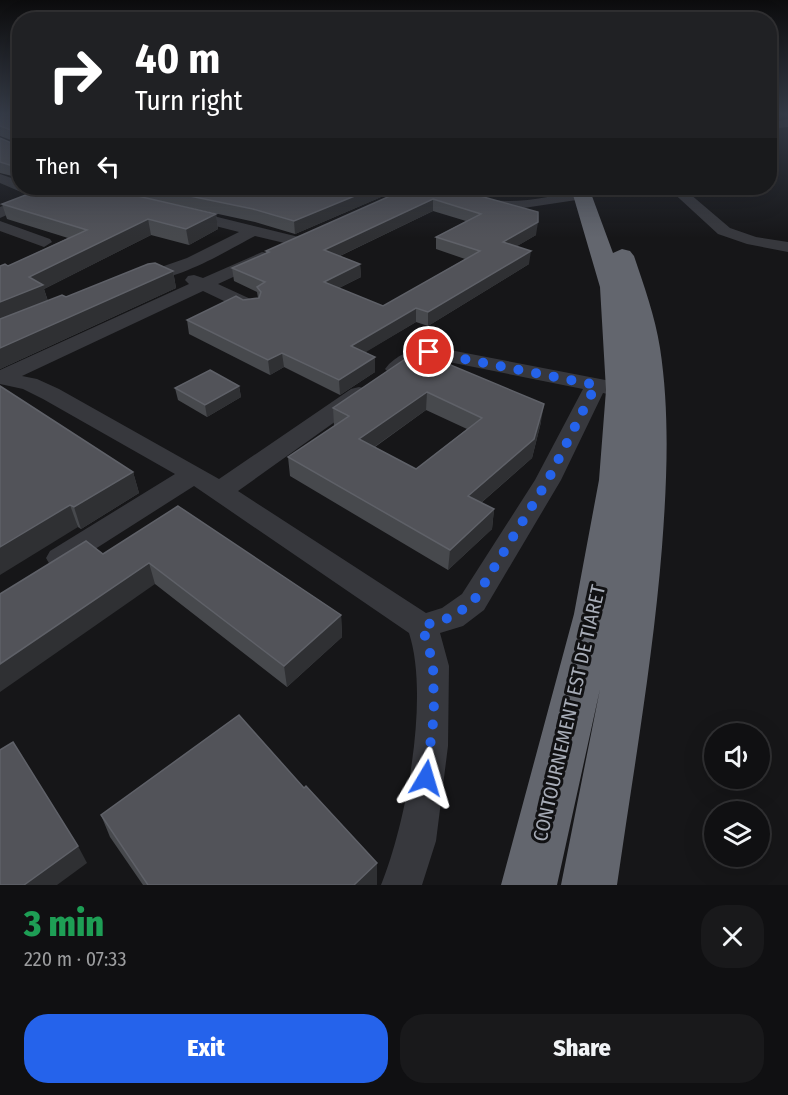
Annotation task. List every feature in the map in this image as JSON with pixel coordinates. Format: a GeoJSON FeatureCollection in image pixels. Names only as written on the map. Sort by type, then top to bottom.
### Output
{"type":"FeatureCollection","features":[{"type":"Feature","properties":{"kind":"highway","name":"CONTOURNEMENT EST DE TIARET"},"geometry":{"type":"LineString","coordinates":[[529,885],[595,614],[616,480],[609,388],[612,287],[588,195]]}},
{"type":"Feature","properties":{"kind":"highway","name":"CONTOURNEMENT EST DE TIARET"},"geometry":{"type":"LineString","coordinates":[[589,885],[639,586],[648,481],[651,409],[646,348],[637,303],[605,206],[593,195]]}},
{"type":"Feature","properties":{"kind":"street"},"geometry":{"type":"LineString","coordinates":[[0,213],[41,195]]}},
{"type":"Feature","properties":{"kind":"street"},"geometry":{"type":"LineString","coordinates":[[105,195],[131,201]]}},
{"type":"Feature","properties":{"kind":"street"},"geometry":{"type":"LineString","coordinates":[[459,195],[494,204],[517,205],[564,195]]}},
{"type":"Feature","properties":{"kind":"street"},"geometry":{"type":"LineString","coordinates":[[683,195],[724,231],[753,242],[788,248]]}},
{"type":"Feature","properties":{"kind":"street"},"geometry":{"type":"LineString","coordinates":[[176,212],[297,241]]}},
{"type":"Feature","properties":{"kind":"street"},"geometry":{"type":"LineString","coordinates":[[0,226],[44,242]]}},
{"type":"Feature","properties":{"kind":"street"},"geometry":{"type":"LineString","coordinates":[[125,280],[135,275],[167,271],[193,262],[254,230]]}},
{"type":"Feature","properties":{"kind":"street"},"geometry":{"type":"LineString","coordinates":[[0,378],[314,233]]}},
{"type":"Feature","properties":{"kind":"street"},"geometry":{"type":"LineString","coordinates":[[167,271],[205,284],[252,307]]}},
{"type":"Feature","properties":{"kind":"street"},"geometry":{"type":"LineString","coordinates":[[39,571],[207,482],[418,354],[429,352],[448,355],[609,388],[548,480],[473,602],[452,617],[422,626]]}},
{"type":"Feature","properties":{"kind":"street"},"geometry":{"type":"LineString","coordinates":[[0,378],[29,384],[51,394],[207,482],[422,626],[433,663],[434,715],[421,820],[406,877],[401,885]]}},
{"type":"Feature","properties":{"kind":"building"},"geometry":{"type":"Polygon","coordinates":[[[0,155],[12,155],[12,166],[0,162],[0,155]]]}},
{"type":"Feature","properties":{"kind":"building"},"geometry":{"type":"Polygon","coordinates":[[[26,195],[133,195],[216,214],[186,229],[148,219],[29,277],[43,285],[0,302],[0,266],[5,264],[8,266],[87,230],[2,204],[26,195]]]}},
{"type":"Feature","properties":{"kind":"building"},"geometry":{"type":"Polygon","coordinates":[[[185,195],[357,195],[294,221],[253,209],[185,195]]]}},
{"type":"Feature","properties":{"kind":"building"},"geometry":{"type":"Polygon","coordinates":[[[392,195],[476,195],[538,212],[538,222],[503,242],[531,251],[428,312],[416,308],[351,346],[375,357],[339,380],[282,353],[268,360],[187,320],[236,296],[243,300],[259,298],[261,292],[257,287],[265,282],[232,268],[269,252],[266,251],[392,195]],[[433,199],[324,250],[360,264],[324,282],[383,306],[480,251],[436,237],[481,214],[433,199]]]}},
{"type":"Feature","properties":{"kind":"building"},"geometry":{"type":"Polygon","coordinates":[[[155,263],[173,271],[0,348],[0,319],[155,263]]]}},
{"type":"Feature","properties":{"kind":"building"},"geometry":{"type":"Polygon","coordinates":[[[417,351],[544,404],[534,439],[468,496],[494,509],[450,550],[288,457],[349,416],[333,408],[417,351]],[[427,392],[359,439],[416,469],[482,418],[427,392]]]}},
{"type":"Feature","properties":{"kind":"building"},"geometry":{"type":"Polygon","coordinates":[[[210,370],[239,386],[205,405],[175,388],[210,370]]]}},
{"type":"Feature","properties":{"kind":"building"},"geometry":{"type":"Polygon","coordinates":[[[0,386],[133,472],[74,507],[70,505],[0,547],[0,386]]]}},
{"type":"Feature","properties":{"kind":"building"},"geometry":{"type":"Polygon","coordinates":[[[178,506],[341,615],[284,666],[149,563],[0,664],[0,594],[86,541],[103,554],[178,506]]]}},
{"type":"Feature","properties":{"kind":"building"},"geometry":{"type":"Polygon","coordinates":[[[239,715],[304,788],[306,786],[377,863],[354,885],[148,885],[101,815],[239,715]]]}},
{"type":"Feature","properties":{"kind":"building"},"geometry":{"type":"Polygon","coordinates":[[[13,742],[78,846],[24,885],[0,885],[0,750],[13,742]]]}},
{"type":"Feature","properties":{"kind":"route"},"geometry":{"type":"LineString","coordinates":[[426,778],[434,715],[433,663],[422,626],[452,617],[473,602],[548,480],[596,385],[429,352]]}}]}
